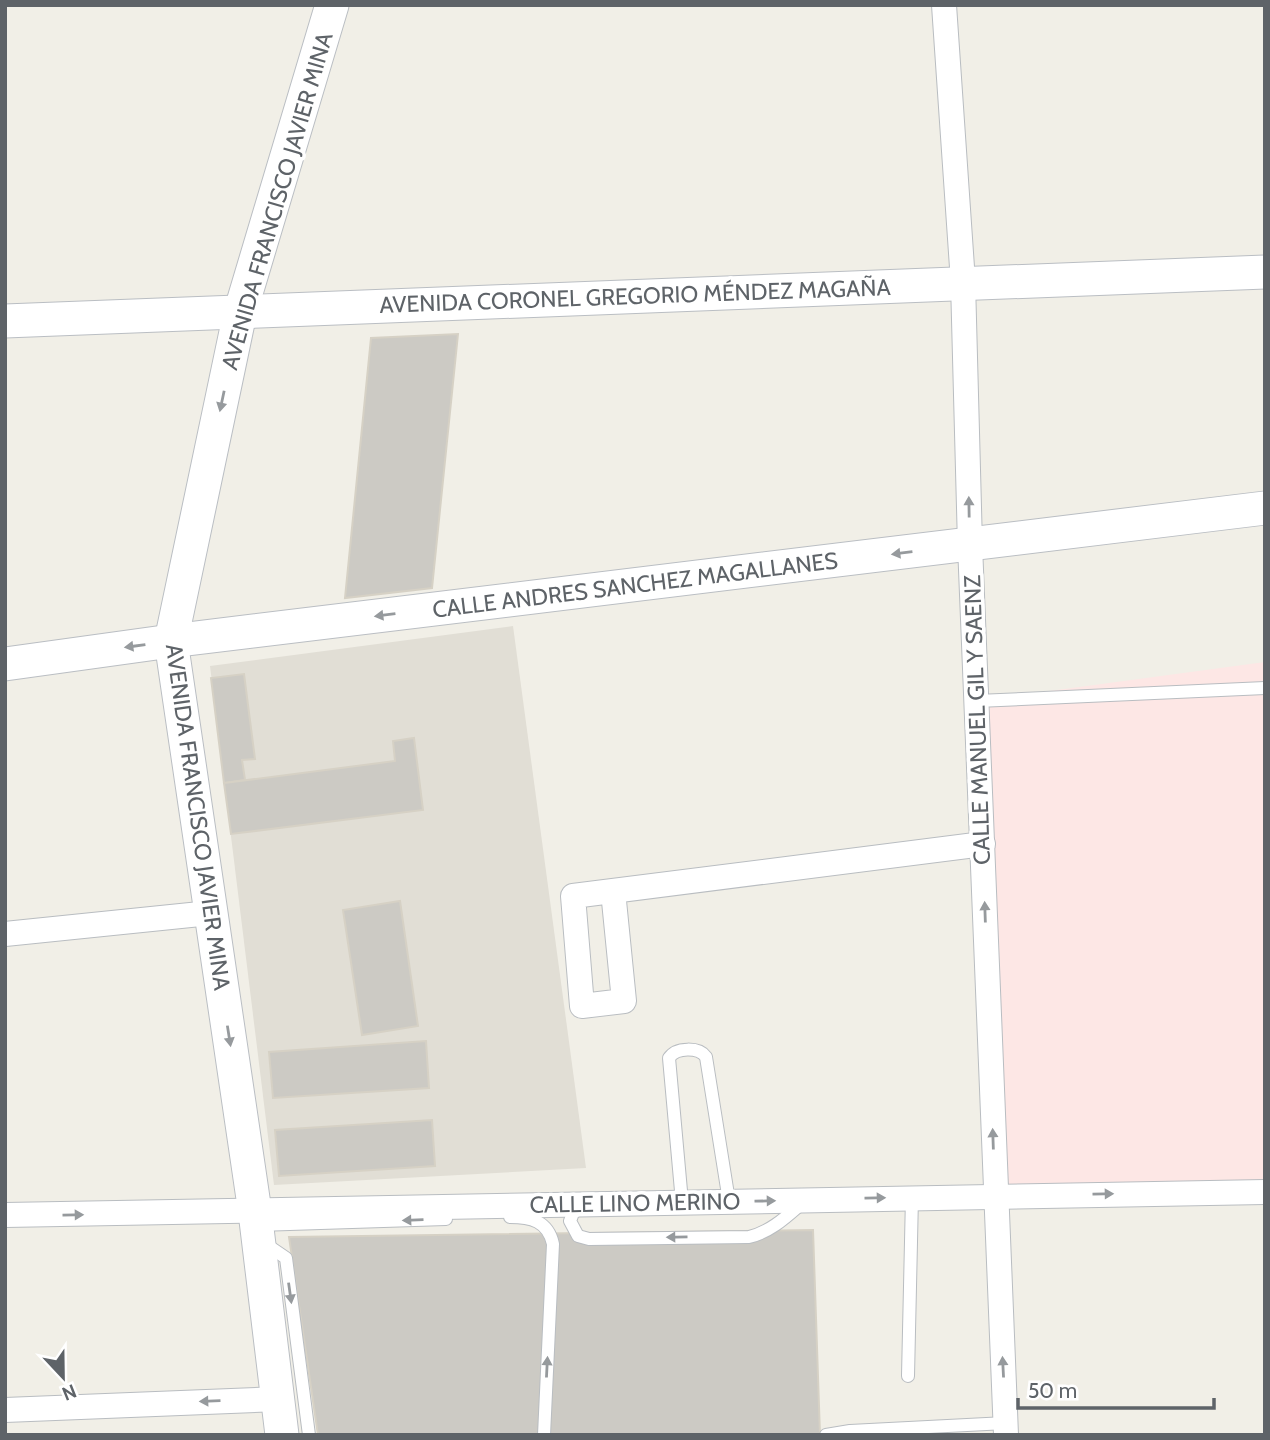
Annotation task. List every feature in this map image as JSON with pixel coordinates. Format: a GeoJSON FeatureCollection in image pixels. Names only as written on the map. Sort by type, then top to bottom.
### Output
{"type":"FeatureCollection","features":[{"type":"Feature","properties":{"kind":"main road","name":"AVENIDA FRANCISCO JAVIER MINA"},"geometry":{"type":"LineString","coordinates":[[282,1435],[257,1225],[172,641],[240,313],[332,5]]}},
{"type":"Feature","properties":{"kind":"main road","name":"AVENIDA CORONEL GREGORIO MÉNDEZ MAGAÑA"},"geometry":{"type":"LineString","coordinates":[[5,321],[1265,272]]}},
{"type":"Feature","properties":{"kind":"main road","name":"CALLE ANDRES SANCHEZ MAGALLANES"},"geometry":{"type":"LineString","coordinates":[[5,664],[172,641],[1265,508]]}},
{"type":"Feature","properties":{"kind":"street","name":"CALLE MANUEL GIL Y SAENZ"},"geometry":{"type":"LineString","coordinates":[[943,5],[964,282],[970,545],[1006,1429]]}},
{"type":"Feature","properties":{"kind":"street"},"geometry":{"type":"LineString","coordinates":[[613,891],[983,844]]}},
{"type":"Feature","properties":{"kind":"street"},"geometry":{"type":"LineString","coordinates":[[5,934],[210,913]]}},
{"type":"Feature","properties":{"kind":"street","name":"CALLE LINO MERINO"},"geometry":{"type":"LineString","coordinates":[[5,1215],[257,1225],[589,1204],[1265,1192]]}},
{"type":"Feature","properties":{"kind":"street"},"geometry":{"type":"LineString","coordinates":[[5,1410],[278,1399]]}},
{"type":"Feature","properties":{"kind":"lane"},"geometry":{"type":"LineString","coordinates":[[977,701],[1265,688]]}},
{"type":"Feature","properties":{"kind":"lane"},"geometry":{"type":"LineString","coordinates":[[682,1202],[669,1058],[677,1051],[698,1051],[706,1057],[729,1201]]}},
{"type":"Feature","properties":{"kind":"lane"},"geometry":{"type":"LineString","coordinates":[[908,1376],[912,1198]]}},
{"type":"Feature","properties":{"kind":"lane"},"geometry":{"type":"LineString","coordinates":[[589,1204],[578,1208],[570,1221],[578,1236],[589,1239],[749,1237],[771,1228],[807,1200]]}},
{"type":"Feature","properties":{"kind":"lane"},"geometry":{"type":"LineString","coordinates":[[257,1225],[515,1217],[539,1222],[551,1234],[553,1244],[544,1435]]}},
{"type":"Feature","properties":{"kind":"lane"},"geometry":{"type":"LineString","coordinates":[[257,1225],[286,1258],[309,1435]]}},
{"type":"Feature","properties":{"kind":"lane"},"geometry":{"type":"LineString","coordinates":[[826,1435],[850,1431],[1006,1429]]}},
{"type":"Feature","properties":{"kind":"shaded area"},"geometry":{"type":"Polygon","coordinates":[[[513,626],[586,1168],[274,1185],[210,666],[513,626]]]}},
{"type":"Feature","properties":{"kind":"shaded area"},"geometry":{"type":"Polygon","coordinates":[[[1265,662],[1265,1182],[1004,1187],[982,700],[1265,662]]]}},
{"type":"Feature","properties":{"kind":"building"},"geometry":{"type":"Polygon","coordinates":[[[458,334],[432,588],[345,598],[371,338],[458,334]]]}},
{"type":"Feature","properties":{"kind":"building"},"geometry":{"type":"Polygon","coordinates":[[[244,674],[255,759],[242,760],[245,780],[224,783],[211,678],[244,674]]]}},
{"type":"Feature","properties":{"kind":"building"},"geometry":{"type":"Polygon","coordinates":[[[414,738],[423,810],[231,834],[224,783],[395,761],[393,741],[414,738]]]}},
{"type":"Feature","properties":{"kind":"building"},"geometry":{"type":"Polygon","coordinates":[[[400,901],[418,1026],[362,1035],[343,910],[400,901]]]}},
{"type":"Feature","properties":{"kind":"building"},"geometry":{"type":"Polygon","coordinates":[[[426,1041],[429,1088],[273,1098],[269,1052],[426,1041]]]}},
{"type":"Feature","properties":{"kind":"building"},"geometry":{"type":"Polygon","coordinates":[[[432,1120],[435,1166],[279,1176],[275,1130],[432,1120]]]}},
{"type":"Feature","properties":{"kind":"building"},"geometry":{"type":"Polygon","coordinates":[[[813,1230],[820,1435],[318,1435],[289,1237],[813,1230]]]}}]}
